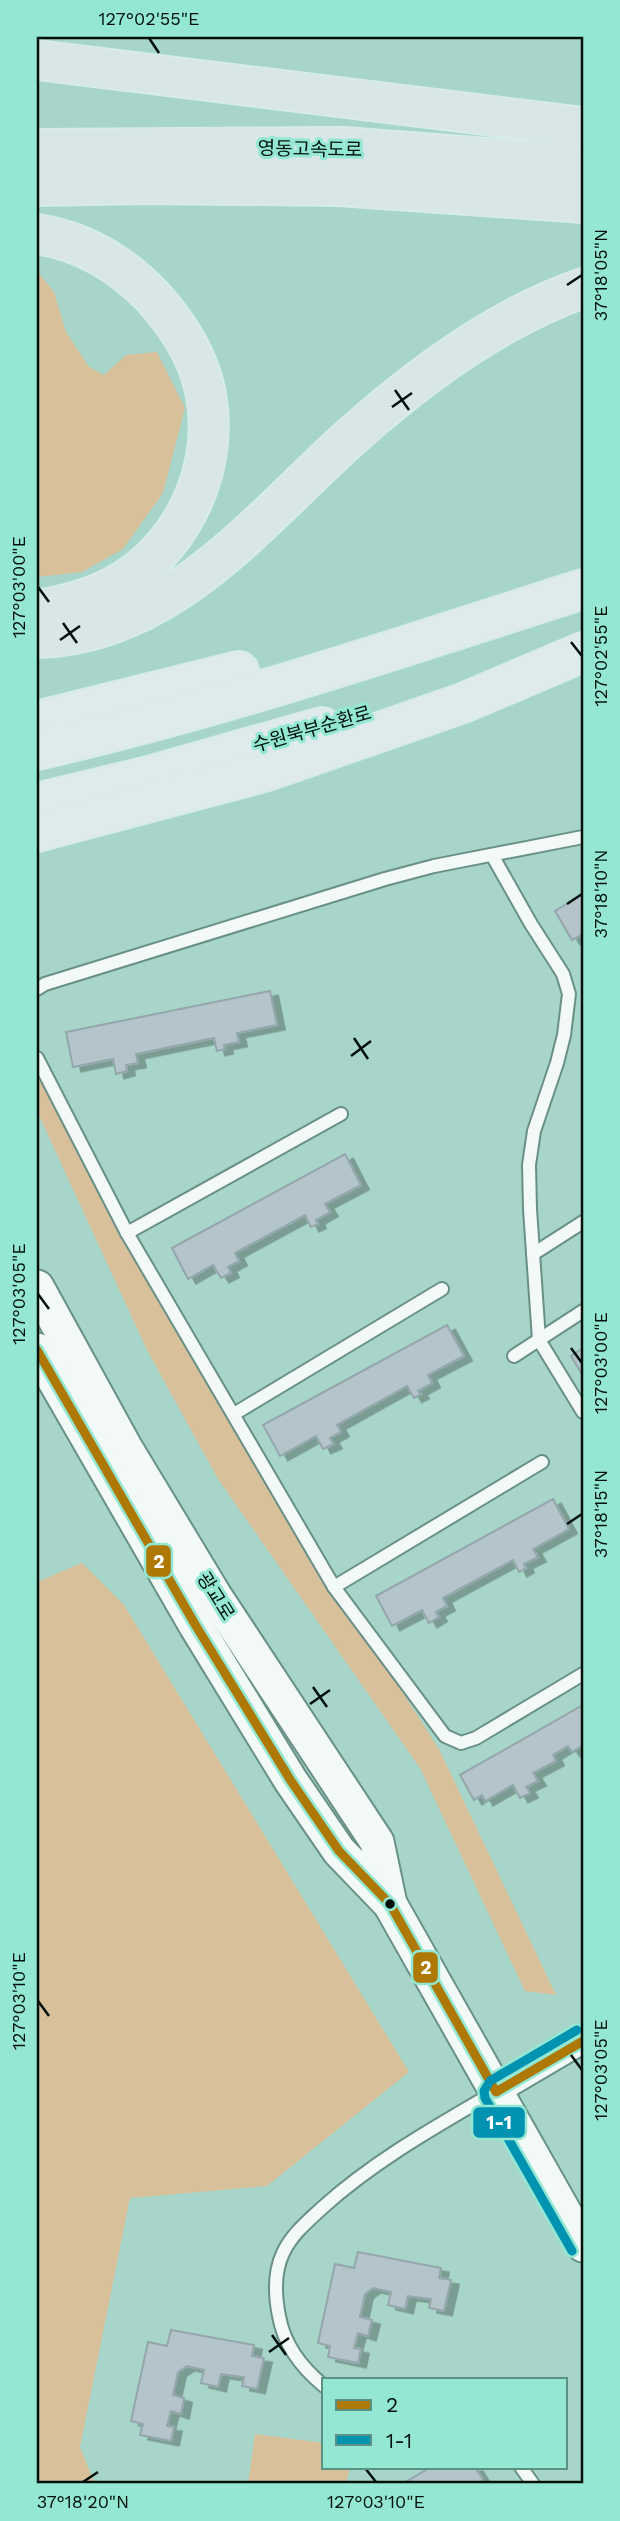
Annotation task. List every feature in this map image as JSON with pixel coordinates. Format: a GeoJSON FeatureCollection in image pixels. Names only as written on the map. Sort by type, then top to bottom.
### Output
{"type":"FeatureCollection","features":[{"type":"Feature","properties":{"kind":"highway"},"geometry":{"type":"LineString","coordinates":[[37,60],[583,127]]}},
{"type":"Feature","properties":{"kind":"highway","name":"영동고속도로"},"geometry":{"type":"LineString","coordinates":[[37,149],[344,147],[583,165]]}},
{"type":"Feature","properties":{"kind":"highway","name":"영동고속도로"},"geometry":{"type":"LineString","coordinates":[[37,186],[339,186],[583,203]]}},
{"type":"Feature","properties":{"kind":"highway"},"geometry":{"type":"LineString","coordinates":[[37,234],[76,243],[123,269],[159,304],[174,323],[197,364],[208,411],[205,463],[195,498],[186,516],[159,553],[115,586],[80,600],[37,610]]}},
{"type":"Feature","properties":{"kind":"highway"},"geometry":{"type":"LineString","coordinates":[[37,638],[92,629],[127,617],[196,578],[240,543],[352,436],[434,369],[523,315],[583,288]]}},
{"type":"Feature","properties":{"kind":"highway"},"geometry":{"type":"LineString","coordinates":[[37,721],[583,581]]}},
{"type":"Feature","properties":{"kind":"highway"},"geometry":{"type":"LineString","coordinates":[[37,750],[122,731],[333,670],[583,589]]}},
{"type":"Feature","properties":{"kind":"highway","name":"수원북부순환로"},"geometry":{"type":"LineString","coordinates":[[37,803],[149,776],[355,718],[583,640]]}},
{"type":"Feature","properties":{"kind":"highway"},"geometry":{"type":"LineString","coordinates":[[37,832],[268,771],[463,703],[583,652]]}},
{"type":"Feature","properties":{"kind":"main road","name":"광교로"},"geometry":{"type":"LineString","coordinates":[[37,1287],[125,1447],[208,1584],[377,1842],[390,1904]]}},
{"type":"Feature","properties":{"kind":"main road","name":"광교로"},"geometry":{"type":"LineString","coordinates":[[37,1350],[196,1626],[291,1781],[339,1851],[390,1904],[583,2245]]}},
{"type":"Feature","properties":{"kind":"street"},"geometry":{"type":"LineString","coordinates":[[496,2092],[583,2041]]}},
{"type":"Feature","properties":{"kind":"lane"},"geometry":{"type":"LineString","coordinates":[[37,989],[45,984],[386,879],[434,866],[583,837]]}},
{"type":"Feature","properties":{"kind":"lane"},"geometry":{"type":"LineString","coordinates":[[492,855],[563,974],[569,994],[562,1045],[534,1131],[528,1165],[539,1340],[583,1412]]}},
{"type":"Feature","properties":{"kind":"lane"},"geometry":{"type":"LineString","coordinates":[[37,1058],[127,1233],[334,1587],[445,1737],[461,1743],[476,1738],[583,1674]]}},
{"type":"Feature","properties":{"kind":"lane"},"geometry":{"type":"LineString","coordinates":[[127,1233],[341,1114]]}},
{"type":"Feature","properties":{"kind":"lane"},"geometry":{"type":"LineString","coordinates":[[533,1254],[583,1222]]}},
{"type":"Feature","properties":{"kind":"lane"},"geometry":{"type":"LineString","coordinates":[[234,1414],[442,1289]]}},
{"type":"Feature","properties":{"kind":"lane"},"geometry":{"type":"LineString","coordinates":[[514,1356],[583,1311]]}},
{"type":"Feature","properties":{"kind":"lane"},"geometry":{"type":"LineString","coordinates":[[334,1587],[542,1462]]}},
{"type":"Feature","properties":{"kind":"lane"},"geometry":{"type":"LineString","coordinates":[[322,2384],[309,2374],[292,2352],[281,2328],[276,2291],[283,2253],[298,2230],[346,2186],[425,2132],[496,2092]]}},
{"type":"Feature","properties":{"kind":"lane"},"geometry":{"type":"LineString","coordinates":[[523,2468],[533,2484]]}},
{"type":"Feature","properties":{"kind":"shaded area"},"geometry":{"type":"Polygon","coordinates":[[[37,271],[54,292],[66,332],[89,367],[104,375],[126,355],[157,352],[185,408],[163,493],[123,549],[82,572],[37,577],[37,271]]]}},
{"type":"Feature","properties":{"kind":"shaded area"},"geometry":{"type":"Polygon","coordinates":[[[37,1050],[181,1337],[255,1463],[439,1749],[556,1995],[525,1991],[420,1768],[218,1479],[147,1350],[37,1111],[37,1050]]]}},
{"type":"Feature","properties":{"kind":"shaded area"},"geometry":{"type":"Polygon","coordinates":[[[82,1563],[124,1605],[409,2072],[267,2186],[130,2198],[80,2447],[95,2484],[37,2484],[37,1582],[82,1563]]]}},
{"type":"Feature","properties":{"kind":"shaded area"},"geometry":{"type":"Polygon","coordinates":[[[255,2434],[322,2443],[322,2468],[350,2468],[346,2484],[248,2484],[255,2434]]]}},
{"type":"Feature","properties":{"kind":"building"},"geometry":{"type":"Polygon","coordinates":[[[583,894],[583,934],[572,940],[555,911],[583,894]]]}},
{"type":"Feature","properties":{"kind":"building"},"geometry":{"type":"Polygon","coordinates":[[[270,991],[277,1025],[237,1033],[239,1042],[224,1045],[225,1049],[217,1051],[214,1038],[136,1054],[138,1063],[126,1065],[127,1071],[116,1074],[113,1059],[73,1067],[66,1032],[270,991]]]}},
{"type":"Feature","properties":{"kind":"building"},"geometry":{"type":"Polygon","coordinates":[[[345,1154],[361,1185],[325,1204],[330,1212],[316,1220],[318,1224],[311,1227],[305,1215],[235,1253],[239,1261],[228,1267],[231,1273],[221,1278],[213,1265],[188,1279],[172,1248],[345,1154]]]}},
{"type":"Feature","properties":{"kind":"building"},"geometry":{"type":"Polygon","coordinates":[[[447,1325],[464,1356],[428,1375],[432,1383],[418,1391],[421,1394],[414,1398],[407,1386],[337,1425],[341,1432],[330,1438],[334,1444],[323,1449],[316,1436],[280,1456],[263,1425],[447,1325]]]}},
{"type":"Feature","properties":{"kind":"building"},"geometry":{"type":"Polygon","coordinates":[[[583,1348],[583,1376],[571,1356],[583,1348]]]}},
{"type":"Feature","properties":{"kind":"building"},"geometry":{"type":"Polygon","coordinates":[[[553,1499],[569,1529],[533,1549],[538,1557],[524,1564],[526,1568],[519,1572],[513,1560],[443,1598],[447,1606],[436,1612],[439,1617],[429,1623],[422,1610],[392,1626],[376,1596],[553,1499]]]}},
{"type":"Feature","properties":{"kind":"building"},"geometry":{"type":"Polygon","coordinates":[[[583,1705],[583,1745],[572,1752],[568,1746],[553,1755],[556,1761],[533,1773],[538,1781],[526,1787],[530,1793],[520,1798],[513,1785],[485,1801],[482,1795],[474,1800],[460,1775],[583,1705]]]}},
{"type":"Feature","properties":{"kind":"building"},"geometry":{"type":"Polygon","coordinates":[[[358,2252],[441,2268],[439,2278],[451,2280],[444,2311],[429,2308],[431,2299],[408,2296],[405,2309],[388,2305],[391,2292],[373,2288],[365,2294],[360,2317],[372,2320],[368,2336],[358,2333],[354,2348],[361,2349],[358,2363],[328,2357],[330,2346],[318,2343],[335,2264],[354,2268],[358,2252]]]}},
{"type":"Feature","properties":{"kind":"building"},"geometry":{"type":"Polygon","coordinates":[[[171,2330],[254,2345],[252,2356],[264,2358],[257,2389],[242,2386],[244,2377],[221,2374],[218,2387],[201,2383],[204,2370],[187,2366],[178,2372],[173,2395],[184,2398],[181,2414],[171,2411],[167,2426],[174,2427],[171,2441],[140,2435],[143,2424],[131,2421],[148,2342],[167,2346],[171,2330]]]}},
{"type":"Feature","properties":{"kind":"building"},"geometry":{"type":"Polygon","coordinates":[[[429,2468],[476,2468],[483,2480],[479,2484],[402,2484],[429,2468]]]}},
{"type":"Feature","properties":{"kind":"transit line","name":"2"},"geometry":{"type":"LineString","coordinates":[[37,1350],[196,1626],[291,1781],[339,1851],[390,1904],[496,2092],[583,2041]]}},
{"type":"Feature","properties":{"kind":"transit line","name":"1-1"},"geometry":{"type":"LineString","coordinates":[[572,2251],[485,2098],[484,2091],[490,2081],[577,2030]]}}]}
